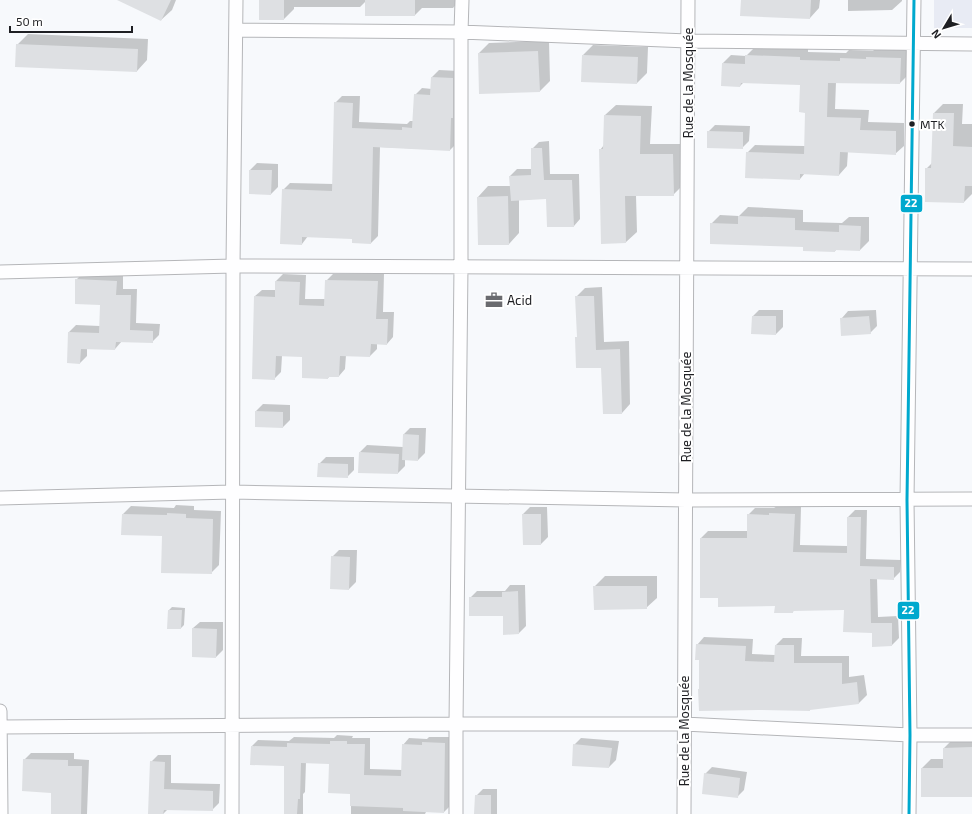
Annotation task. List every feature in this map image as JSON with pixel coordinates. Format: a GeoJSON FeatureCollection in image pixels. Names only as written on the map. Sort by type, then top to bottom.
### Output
{"type":"FeatureCollection","features":[{"type":"Feature","properties":{"kind":"street"},"geometry":{"type":"LineString","coordinates":[[232,814],[233,266],[236,0]]}},
{"type":"Feature","properties":{"kind":"street"},"geometry":{"type":"LineString","coordinates":[[456,814],[462,0]]}},
{"type":"Feature","properties":{"kind":"street","name":"Rue de la Mosquée"},"geometry":{"type":"LineString","coordinates":[[684,814],[688,0]]}},
{"type":"Feature","properties":{"kind":"street"},"geometry":{"type":"LineString","coordinates":[[909,814],[910,735],[907,500],[914,0]]}},
{"type":"Feature","properties":{"kind":"street"},"geometry":{"type":"LineString","coordinates":[[236,30],[461,32],[688,41],[972,44]]}},
{"type":"Feature","properties":{"kind":"street"},"geometry":{"type":"LineString","coordinates":[[0,272],[233,266],[972,268]]}},
{"type":"Feature","properties":{"kind":"street"},"geometry":{"type":"LineString","coordinates":[[0,498],[232,492],[686,500],[972,499]]}},
{"type":"Feature","properties":{"kind":"street"},"geometry":{"type":"LineString","coordinates":[[0,711],[1,814]]}},
{"type":"Feature","properties":{"kind":"street"},"geometry":{"type":"LineString","coordinates":[[0,727],[684,724],[910,735],[972,735]]}},
{"type":"Feature","properties":{"kind":"shaded area"},"geometry":{"type":"Polygon","coordinates":[[[934,0],[972,0],[972,28],[934,28],[934,0]]]}},
{"type":"Feature","properties":{"kind":"building"},"geometry":{"type":"Polygon","coordinates":[[[117,0],[171,0],[161,21],[117,0]]]}},
{"type":"Feature","properties":{"kind":"building"},"geometry":{"type":"Polygon","coordinates":[[[259,0],[284,0],[284,20],[259,20],[259,0]]]}},
{"type":"Feature","properties":{"kind":"building"},"geometry":{"type":"Polygon","coordinates":[[[365,0],[415,0],[415,16],[365,16],[365,0]]]}},
{"type":"Feature","properties":{"kind":"building"},"geometry":{"type":"Polygon","coordinates":[[[741,0],[811,0],[810,19],[740,16],[741,0]]]}},
{"type":"Feature","properties":{"kind":"building"},"geometry":{"type":"Polygon","coordinates":[[[16,44],[138,49],[137,72],[15,67],[16,44]]]}},
{"type":"Feature","properties":{"kind":"building"},"geometry":{"type":"Polygon","coordinates":[[[538,51],[540,92],[479,94],[478,53],[538,51]]]}},
{"type":"Feature","properties":{"kind":"building"},"geometry":{"type":"Polygon","coordinates":[[[582,55],[638,57],[637,84],[581,82],[582,55]]]}},
{"type":"Feature","properties":{"kind":"building"},"geometry":{"type":"Polygon","coordinates":[[[745,55],[800,57],[800,60],[840,61],[840,58],[901,58],[900,84],[828,83],[827,117],[861,118],[860,130],[896,131],[896,155],[840,152],[839,176],[800,174],[800,180],[745,178],[746,152],[804,154],[805,113],[799,112],[800,85],[741,83],[740,87],[721,86],[722,63],[745,64],[745,55]]]}},
{"type":"Feature","properties":{"kind":"building"},"geometry":{"type":"Polygon","coordinates":[[[431,77],[453,78],[453,118],[451,118],[450,151],[373,147],[371,244],[352,243],[352,239],[302,237],[302,245],[280,244],[282,189],[332,191],[334,102],[353,103],[352,128],[402,130],[402,127],[412,128],[414,94],[430,95],[431,77]]]}},
{"type":"Feature","properties":{"kind":"building"},"geometry":{"type":"Polygon","coordinates":[[[933,113],[954,113],[953,146],[972,147],[972,186],[965,186],[964,203],[925,202],[925,168],[931,168],[933,113]]]}},
{"type":"Feature","properties":{"kind":"building"},"geometry":{"type":"Polygon","coordinates":[[[604,115],[641,116],[640,154],[673,154],[674,196],[625,196],[626,243],[601,244],[599,149],[603,149],[604,115]]]}},
{"type":"Feature","properties":{"kind":"building"},"geometry":{"type":"Polygon","coordinates":[[[707,131],[743,132],[743,149],[707,148],[707,131]]]}},
{"type":"Feature","properties":{"kind":"building"},"geometry":{"type":"Polygon","coordinates":[[[531,148],[542,148],[544,180],[572,180],[574,227],[547,227],[546,199],[511,201],[509,176],[531,175],[531,148]]]}},
{"type":"Feature","properties":{"kind":"building"},"geometry":{"type":"Polygon","coordinates":[[[249,170],[272,170],[271,195],[249,194],[249,170]]]}},
{"type":"Feature","properties":{"kind":"building"},"geometry":{"type":"Polygon","coordinates":[[[508,196],[509,245],[478,245],[477,197],[508,196]]]}},
{"type":"Feature","properties":{"kind":"building"},"geometry":{"type":"Polygon","coordinates":[[[738,216],[795,218],[795,230],[839,232],[839,225],[861,226],[860,251],[803,251],[803,247],[710,244],[710,223],[738,224],[738,216]]]}},
{"type":"Feature","properties":{"kind":"building"},"geometry":{"type":"Polygon","coordinates":[[[75,279],[117,281],[116,295],[131,295],[130,330],[153,331],[153,343],[116,342],[115,350],[81,349],[80,364],[67,363],[68,332],[99,333],[100,305],[75,304],[75,279]]]}},
{"type":"Feature","properties":{"kind":"building"},"geometry":{"type":"Polygon","coordinates":[[[325,280],[378,281],[376,319],[388,319],[387,345],[371,344],[370,357],[340,356],[339,377],[328,377],[328,379],[302,378],[302,357],[276,356],[275,380],[252,379],[254,296],[275,297],[275,281],[300,282],[299,305],[324,306],[325,280]]]}},
{"type":"Feature","properties":{"kind":"building"},"geometry":{"type":"Polygon","coordinates":[[[575,296],[594,296],[596,350],[620,349],[622,414],[603,414],[601,368],[576,368],[575,337],[577,337],[575,296]]]}},
{"type":"Feature","properties":{"kind":"building"},"geometry":{"type":"Polygon","coordinates":[[[752,316],[776,316],[776,335],[751,334],[752,316]]]}},
{"type":"Feature","properties":{"kind":"building"},"geometry":{"type":"Polygon","coordinates":[[[869,316],[871,334],[841,336],[840,318],[869,316]]]}},
{"type":"Feature","properties":{"kind":"building"},"geometry":{"type":"Polygon","coordinates":[[[255,411],[283,412],[283,428],[255,427],[255,411]]]}},
{"type":"Feature","properties":{"kind":"building"},"geometry":{"type":"Polygon","coordinates":[[[403,434],[419,435],[418,461],[402,460],[403,434]]]}},
{"type":"Feature","properties":{"kind":"building"},"geometry":{"type":"Polygon","coordinates":[[[359,452],[399,454],[398,474],[358,473],[359,452]]]}},
{"type":"Feature","properties":{"kind":"building"},"geometry":{"type":"Polygon","coordinates":[[[318,463],[348,464],[348,478],[317,477],[318,463]]]}},
{"type":"Feature","properties":{"kind":"building"},"geometry":{"type":"Polygon","coordinates":[[[167,513],[186,514],[186,518],[213,519],[212,574],[161,573],[162,536],[121,535],[122,514],[167,515],[167,513]]]}},
{"type":"Feature","properties":{"kind":"building"},"geometry":{"type":"Polygon","coordinates":[[[769,513],[795,514],[793,552],[847,553],[847,517],[861,517],[860,566],[894,567],[894,580],[870,579],[871,623],[892,623],[892,646],[872,647],[872,633],[843,632],[844,610],[774,613],[775,606],[718,607],[718,598],[700,598],[700,538],[747,538],[747,514],[769,515],[769,513]]]}},
{"type":"Feature","properties":{"kind":"building"},"geometry":{"type":"Polygon","coordinates":[[[522,514],[541,514],[541,545],[523,545],[522,514]]]}},
{"type":"Feature","properties":{"kind":"building"},"geometry":{"type":"Polygon","coordinates":[[[331,556],[350,557],[349,590],[330,589],[331,556]]]}},
{"type":"Feature","properties":{"kind":"building"},"geometry":{"type":"Polygon","coordinates":[[[593,586],[647,586],[647,609],[594,610],[593,586]]]}},
{"type":"Feature","properties":{"kind":"building"},"geometry":{"type":"Polygon","coordinates":[[[518,591],[519,634],[503,635],[503,616],[469,616],[469,597],[502,597],[502,592],[518,591]]]}},
{"type":"Feature","properties":{"kind":"building"},"geometry":{"type":"Polygon","coordinates":[[[168,610],[182,610],[181,629],[167,629],[168,610]]]}},
{"type":"Feature","properties":{"kind":"building"},"geometry":{"type":"Polygon","coordinates":[[[192,628],[217,629],[216,658],[192,657],[192,628]]]}},
{"type":"Feature","properties":{"kind":"building"},"geometry":{"type":"Polygon","coordinates":[[[696,644],[746,646],[745,661],[774,662],[775,645],[794,645],[794,663],[842,663],[842,684],[857,682],[859,704],[810,711],[699,711],[699,660],[695,660],[696,644]]]}},
{"type":"Feature","properties":{"kind":"building"},"geometry":{"type":"Polygon","coordinates":[[[330,741],[347,741],[347,744],[365,744],[364,775],[401,776],[402,744],[422,745],[422,742],[445,743],[444,813],[403,811],[403,808],[350,806],[350,794],[328,793],[329,764],[301,763],[300,799],[298,799],[297,814],[284,814],[284,766],[250,765],[251,746],[287,747],[287,743],[330,744],[330,741]]]}},
{"type":"Feature","properties":{"kind":"building"},"geometry":{"type":"Polygon","coordinates":[[[573,744],[612,748],[609,768],[572,766],[573,744]]]}},
{"type":"Feature","properties":{"kind":"building"},"geometry":{"type":"Polygon","coordinates":[[[972,747],[972,797],[921,797],[921,768],[943,768],[943,748],[972,747]]]}},
{"type":"Feature","properties":{"kind":"building"},"geometry":{"type":"Polygon","coordinates":[[[23,759],[68,760],[68,766],[82,766],[81,814],[51,814],[51,793],[22,791],[23,759]]]}},
{"type":"Feature","properties":{"kind":"building"},"geometry":{"type":"Polygon","coordinates":[[[150,761],[165,762],[164,789],[213,791],[213,811],[164,810],[163,814],[148,814],[150,761]]]}},
{"type":"Feature","properties":{"kind":"building"},"geometry":{"type":"Polygon","coordinates":[[[704,773],[740,778],[738,798],[702,794],[704,773]]]}},
{"type":"Feature","properties":{"kind":"building"},"geometry":{"type":"Polygon","coordinates":[[[475,795],[491,795],[491,814],[474,814],[475,795]]]}},
{"type":"Feature","properties":{"kind":"transit line","name":"22"},"geometry":{"type":"LineString","coordinates":[[909,814],[910,735],[907,500],[914,0]]}},
{"type":"Feature","properties":{"kind":"place","name":"MTK"},"geometry":{"type":"Point","coordinates":[912,124]}},
{"type":"Feature","properties":{"kind":"place","name":"Acid"},"geometry":{"type":"Point","coordinates":[494,300]}}]}
